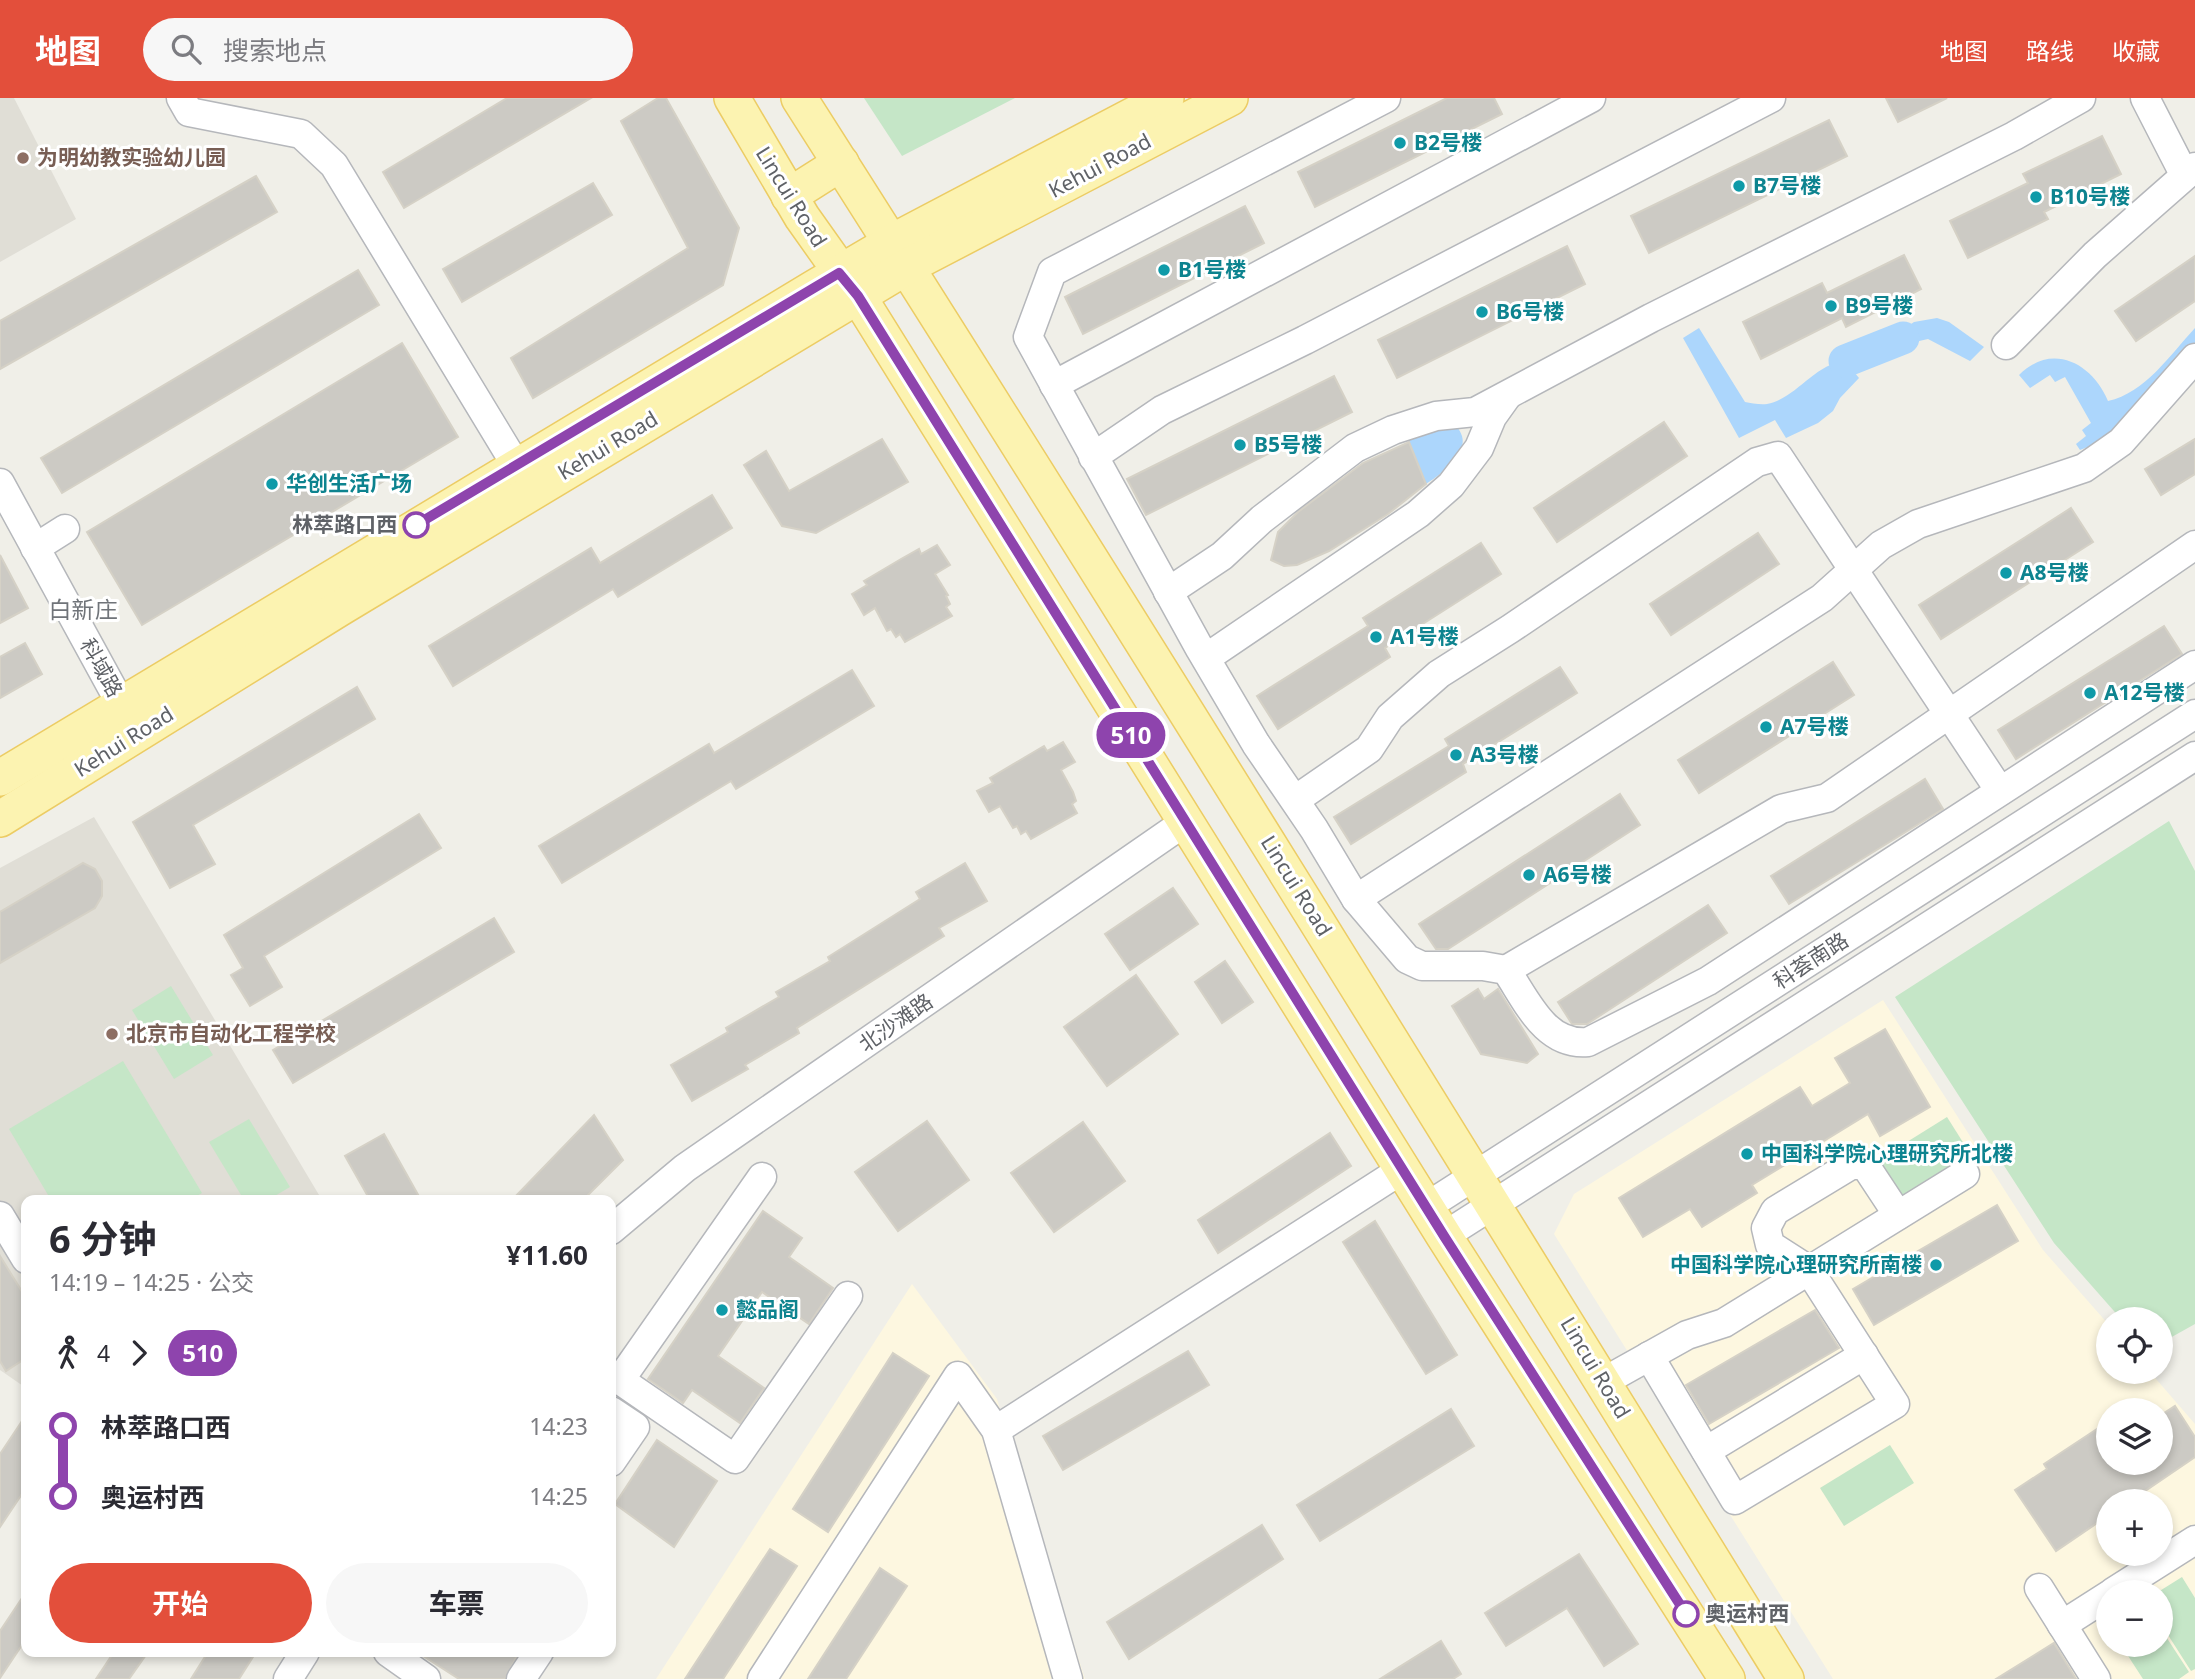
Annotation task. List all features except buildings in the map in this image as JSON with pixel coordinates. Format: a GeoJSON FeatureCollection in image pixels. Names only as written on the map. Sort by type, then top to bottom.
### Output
{"type":"FeatureCollection","features":[{"type":"Feature","properties":{"kind":"main road","name":"Lincui Road"},"geometry":{"type":"LineString","coordinates":[[732,98],[789,196],[900,363],[1444,1236],[1727,1679]]}},
{"type":"Feature","properties":{"kind":"main road","name":"Lincui Road"},"geometry":{"type":"LineString","coordinates":[[799,98],[950,333],[1477,1176],[1786,1679]]}},
{"type":"Feature","properties":{"kind":"main road","name":"Kehui Road"},"geometry":{"type":"LineString","coordinates":[[0,819],[340,608],[849,284],[1166,98]]}},
{"type":"Feature","properties":{"kind":"main road","name":"Kehui Road"},"geometry":{"type":"LineString","coordinates":[[900,254],[1230,98]]}},
{"type":"Feature","properties":{"kind":"main road"},"geometry":{"type":"LineString","coordinates":[[789,196],[841,163]]}},
{"type":"Feature","properties":{"kind":"main road","name":"Kehui Road"},"geometry":{"type":"LineString","coordinates":[[0,778],[516,464],[849,284]]}},
{"type":"Feature","properties":{"kind":"main road"},"geometry":{"type":"LineString","coordinates":[[900,363],[950,333]]}},
{"type":"Feature","properties":{"kind":"main road"},"geometry":{"type":"LineString","coordinates":[[1484,1299],[1534,1268]]}},
{"type":"Feature","properties":{"kind":"street"},"geometry":{"type":"LineString","coordinates":[[181,98],[189,112],[301,134],[334,165],[516,464]]}},
{"type":"Feature","properties":{"kind":"street"},"geometry":{"type":"LineString","coordinates":[[1386,98],[1052,272],[1028,337],[1168,592],[1256,744],[1295,800],[1356,899],[1378,928],[1415,962],[1441,967],[1483,966],[1506,970],[1781,809],[1827,798],[2195,545]]}},
{"type":"Feature","properties":{"kind":"street"},"geometry":{"type":"LineString","coordinates":[[1054,385],[1591,98]]}},
{"type":"Feature","properties":{"kind":"street"},"geometry":{"type":"LineString","coordinates":[[1093,457],[1162,410],[1305,340],[1771,98]]}},
{"type":"Feature","properties":{"kind":"street"},"geometry":{"type":"LineString","coordinates":[[1168,592],[1222,556],[1262,519],[1355,448],[1393,430],[1436,416],[1475,412],[1661,313],[2014,136],[2081,98]]}},
{"type":"Feature","properties":{"kind":"street"},"geometry":{"type":"LineString","coordinates":[[2006,345],[2095,255],[2190,170],[2145,98]]}},
{"type":"Feature","properties":{"kind":"street"},"geometry":{"type":"LineString","coordinates":[[1356,899],[1822,597],[1881,545],[1918,524],[2084,468],[2121,442],[2195,359]]}},
{"type":"Feature","properties":{"kind":"street"},"geometry":{"type":"LineString","coordinates":[[1206,658],[1418,514],[1451,485],[1479,448],[1507,396]]}},
{"type":"Feature","properties":{"kind":"street"},"geometry":{"type":"LineString","coordinates":[[1295,800],[1369,749],[1390,718],[1438,674],[1757,462],[1778,456],[1851,570],[2000,791]]}},
{"type":"Feature","properties":{"kind":"street","name":"科域路"},"geometry":{"type":"LineString","coordinates":[[0,483],[122,706]]}},
{"type":"Feature","properties":{"kind":"street"},"geometry":{"type":"LineString","coordinates":[[35,548],[65,529]]}},
{"type":"Feature","properties":{"kind":"street"},"geometry":{"type":"LineString","coordinates":[[1506,970],[1545,1026],[1559,1039],[1572,1043],[1588,1042],[1708,981],[2195,665]]}},
{"type":"Feature","properties":{"kind":"street","name":"科荟南路"},"geometry":{"type":"LineString","coordinates":[[1426,1207],[2195,714]]}},
{"type":"Feature","properties":{"kind":"street","name":"科荟南路"},"geometry":{"type":"LineString","coordinates":[[1444,1236],[2195,756]]}},
{"type":"Feature","properties":{"kind":"street","name":"北沙滩路"},"geometry":{"type":"LineString","coordinates":[[616,1226],[685,1168],[1185,822]]}},
{"type":"Feature","properties":{"kind":"street"},"geometry":{"type":"LineString","coordinates":[[1649,1356],[1735,1500],[1895,1404],[1810,1270],[1770,1245],[1766,1228],[1775,1212],[1851,1165],[1865,1165],[1898,1215]]}},
{"type":"Feature","properties":{"kind":"street"},"geometry":{"type":"LineString","coordinates":[[996,1430],[1403,1169]]}},
{"type":"Feature","properties":{"kind":"street"},"geometry":{"type":"LineString","coordinates":[[1604,1382],[1687,1335],[1724,1323],[1965,1174]]}},
{"type":"Feature","properties":{"kind":"street"},"geometry":{"type":"LineString","coordinates":[[616,1376],[762,1177]]}},
{"type":"Feature","properties":{"kind":"street"},"geometry":{"type":"LineString","coordinates":[[0,1216],[21,1251]]}},
{"type":"Feature","properties":{"kind":"street"},"geometry":{"type":"LineString","coordinates":[[616,1378],[735,1459],[848,1296]]}},
{"type":"Feature","properties":{"kind":"street"},"geometry":{"type":"LineString","coordinates":[[1706,1451],[1864,1355]]}},
{"type":"Feature","properties":{"kind":"street"},"geometry":{"type":"LineString","coordinates":[[762,1679],[958,1376],[996,1430],[1068,1679]]}},
{"type":"Feature","properties":{"kind":"street"},"geometry":{"type":"LineString","coordinates":[[616,1414],[635,1427],[616,1455]]}},
{"type":"Feature","properties":{"kind":"street"},"geometry":{"type":"LineString","coordinates":[[2133,1580],[2195,1540]]}},
{"type":"Feature","properties":{"kind":"street"},"geometry":{"type":"LineString","coordinates":[[2039,1588],[2096,1679]]}},
{"type":"Feature","properties":{"kind":"street"},"geometry":{"type":"LineString","coordinates":[[2062,1625],[2096,1603]]}},
{"type":"Feature","properties":{"kind":"street"},"geometry":{"type":"LineString","coordinates":[[288,1679],[302,1657]]}},
{"type":"Feature","properties":{"kind":"street"},"geometry":{"type":"LineString","coordinates":[[395,1657],[426,1679]]}},
{"type":"Feature","properties":{"kind":"street"},"geometry":{"type":"LineString","coordinates":[[521,1679],[536,1657]]}},
{"type":"Feature","properties":{"kind":"shaded area","name":"为明幼教实验幼儿园"},"geometry":{"type":"Polygon","coordinates":[[[0,98],[14,98],[76,219],[0,262],[0,98]]]}},
{"type":"Feature","properties":{"kind":"shaded area","name":"北京市自动化工程学校"},"geometry":{"type":"Polygon","coordinates":[[[94,817],[319,1195],[21,1195],[21,1385],[0,1370],[0,868],[94,817]]]}},
{"type":"Feature","properties":{"kind":"shaded area"},"geometry":{"type":"Polygon","coordinates":[[[1883,1000],[2043,1250],[2096,1310],[2096,1384],[2160,1384],[2172,1398],[2096,1398],[2096,1475],[2173,1475],[2173,1399],[2195,1424],[2195,1679],[1833,1679],[1554,1234],[1574,1194],[1883,1000]]]}},
{"type":"Feature","properties":{"kind":"shaded area"},"geometry":{"type":"Polygon","coordinates":[[[912,1284],[997,1399],[1085,1679],[656,1679],[912,1284]]]}},
{"type":"Feature","properties":{"kind":"green space"},"geometry":{"type":"Polygon","coordinates":[[[864,98],[1015,98],[902,156],[864,98]]]}},
{"type":"Feature","properties":{"kind":"green space"},"geometry":{"type":"Polygon","coordinates":[[[2169,821],[2195,871],[2195,1324],[2173,1336],[2173,1307],[2110,1307],[2054,1243],[1895,997],[2169,821]]]}},
{"type":"Feature","properties":{"kind":"green space"},"geometry":{"type":"Polygon","coordinates":[[[171,986],[213,1055],[174,1079],[132,1010],[171,986]]]}},
{"type":"Feature","properties":{"kind":"green space"},"geometry":{"type":"Polygon","coordinates":[[[123,1061],[202,1193],[48,1195],[9,1129],[123,1061]]]}},
{"type":"Feature","properties":{"kind":"green space"},"geometry":{"type":"Polygon","coordinates":[[[1947,1117],[1971,1155],[1902,1198],[1878,1160],[1947,1117]]]}},
{"type":"Feature","properties":{"kind":"green space"},"geometry":{"type":"Polygon","coordinates":[[[249,1119],[290,1187],[276,1195],[241,1195],[209,1142],[249,1119]]]}},
{"type":"Feature","properties":{"kind":"green space"},"geometry":{"type":"Polygon","coordinates":[[[1890,1445],[1914,1483],[1844,1526],[1820,1488],[1890,1445]]]}},
{"type":"Feature","properties":{"kind":"green space"},"geometry":{"type":"Polygon","coordinates":[[[2182,1577],[2195,1598],[2195,1669],[2191,1671],[2173,1643],[2173,1583],[2182,1577]]]}},
{"type":"Feature","properties":{"kind":"green space"},"geometry":{"type":"Polygon","coordinates":[[[2173,1647],[2189,1672],[2179,1679],[2143,1679],[2129,1657],[2173,1657],[2173,1647]]]}},
{"type":"Feature","properties":{"kind":"water"},"geometry":{"type":"Polygon","coordinates":[[[1937,318],[1949,322],[1984,347],[1970,361],[1928,339],[1906,344],[1904,329],[1914,322],[1937,318]]]}},
{"type":"Feature","properties":{"kind":"water"},"geometry":{"type":"Polygon","coordinates":[[[1699,328],[1745,402],[1764,404],[1778,401],[1834,363],[1845,361],[1859,378],[1840,398],[1833,411],[1818,423],[1786,438],[1775,420],[1739,438],[1683,338],[1699,328]]]}},
{"type":"Feature","properties":{"kind":"water"},"geometry":{"type":"Polygon","coordinates":[[[2195,328],[2195,343],[2143,404],[2114,431],[2080,450],[2076,444],[2086,436],[2082,430],[2091,423],[2065,377],[2055,382],[2050,375],[2030,388],[2019,375],[2032,365],[2045,360],[2070,361],[2092,376],[2108,401],[2121,397],[2145,382],[2195,328]]]}},
{"type":"Feature","properties":{"kind":"water"},"geometry":{"type":"Polygon","coordinates":[[[1455,425],[1463,442],[1461,451],[1449,466],[1426,484],[1407,437],[1455,425]]]}},
{"type":"Feature","properties":{"kind":"waterway"},"geometry":{"type":"LineString","coordinates":[[1845,361],[1903,338]]}},
{"type":"Feature","properties":{"kind":"bus line","name":"510"},"geometry":{"type":"LineString","coordinates":[[416,525],[839,273],[858,296],[1444,1236],[1686,1614]]}},
{"type":"Feature","properties":{"kind":"place","name":"B2号楼"},"geometry":{"type":"Point","coordinates":[1400,143]}},
{"type":"Feature","properties":{"kind":"place","name":"为明幼教实验幼儿园"},"geometry":{"type":"Point","coordinates":[23,158]}},
{"type":"Feature","properties":{"kind":"place","name":"B7号楼"},"geometry":{"type":"Point","coordinates":[1739,186]}},
{"type":"Feature","properties":{"kind":"place","name":"B10号楼"},"geometry":{"type":"Point","coordinates":[2036,197]}},
{"type":"Feature","properties":{"kind":"place","name":"B1号楼"},"geometry":{"type":"Point","coordinates":[1164,270]}},
{"type":"Feature","properties":{"kind":"place","name":"B9号楼"},"geometry":{"type":"Point","coordinates":[1831,306]}},
{"type":"Feature","properties":{"kind":"place","name":"B6号楼"},"geometry":{"type":"Point","coordinates":[1482,312]}},
{"type":"Feature","properties":{"kind":"place","name":"B5号楼"},"geometry":{"type":"Point","coordinates":[1240,445]}},
{"type":"Feature","properties":{"kind":"place","name":"华创生活广场"},"geometry":{"type":"Point","coordinates":[272,484]}},
{"type":"Feature","properties":{"kind":"place","name":"林萃路口西"},"geometry":{"type":"Point","coordinates":[416,525]}},
{"type":"Feature","properties":{"kind":"place","name":"A8号楼"},"geometry":{"type":"Point","coordinates":[2006,573]}},
{"type":"Feature","properties":{"kind":"place","name":"A1号楼"},"geometry":{"type":"Point","coordinates":[1376,637]}},
{"type":"Feature","properties":{"kind":"place","name":"A12号楼"},"geometry":{"type":"Point","coordinates":[2090,693]}},
{"type":"Feature","properties":{"kind":"place","name":"A7号楼"},"geometry":{"type":"Point","coordinates":[1766,727]}},
{"type":"Feature","properties":{"kind":"place","name":"A3号楼"},"geometry":{"type":"Point","coordinates":[1456,755]}},
{"type":"Feature","properties":{"kind":"place","name":"A6号楼"},"geometry":{"type":"Point","coordinates":[1529,875]}},
{"type":"Feature","properties":{"kind":"place","name":"北京市自动化工程学校"},"geometry":{"type":"Point","coordinates":[112,1034]}},
{"type":"Feature","properties":{"kind":"place","name":"中国科学院心理研究所北楼"},"geometry":{"type":"Point","coordinates":[1747,1154]}},
{"type":"Feature","properties":{"kind":"place","name":"中国科学院心理研究所南楼"},"geometry":{"type":"Point","coordinates":[1936,1265]}},
{"type":"Feature","properties":{"kind":"place","name":"懿品阁"},"geometry":{"type":"Point","coordinates":[722,1310]}},
{"type":"Feature","properties":{"kind":"place","name":"奥运村西"},"geometry":{"type":"Point","coordinates":[1686,1614]}},
{"type":"Feature","properties":{"kind":"district","name":"白新庄"},"geometry":{"type":"Point","coordinates":[83,610]}}]}
